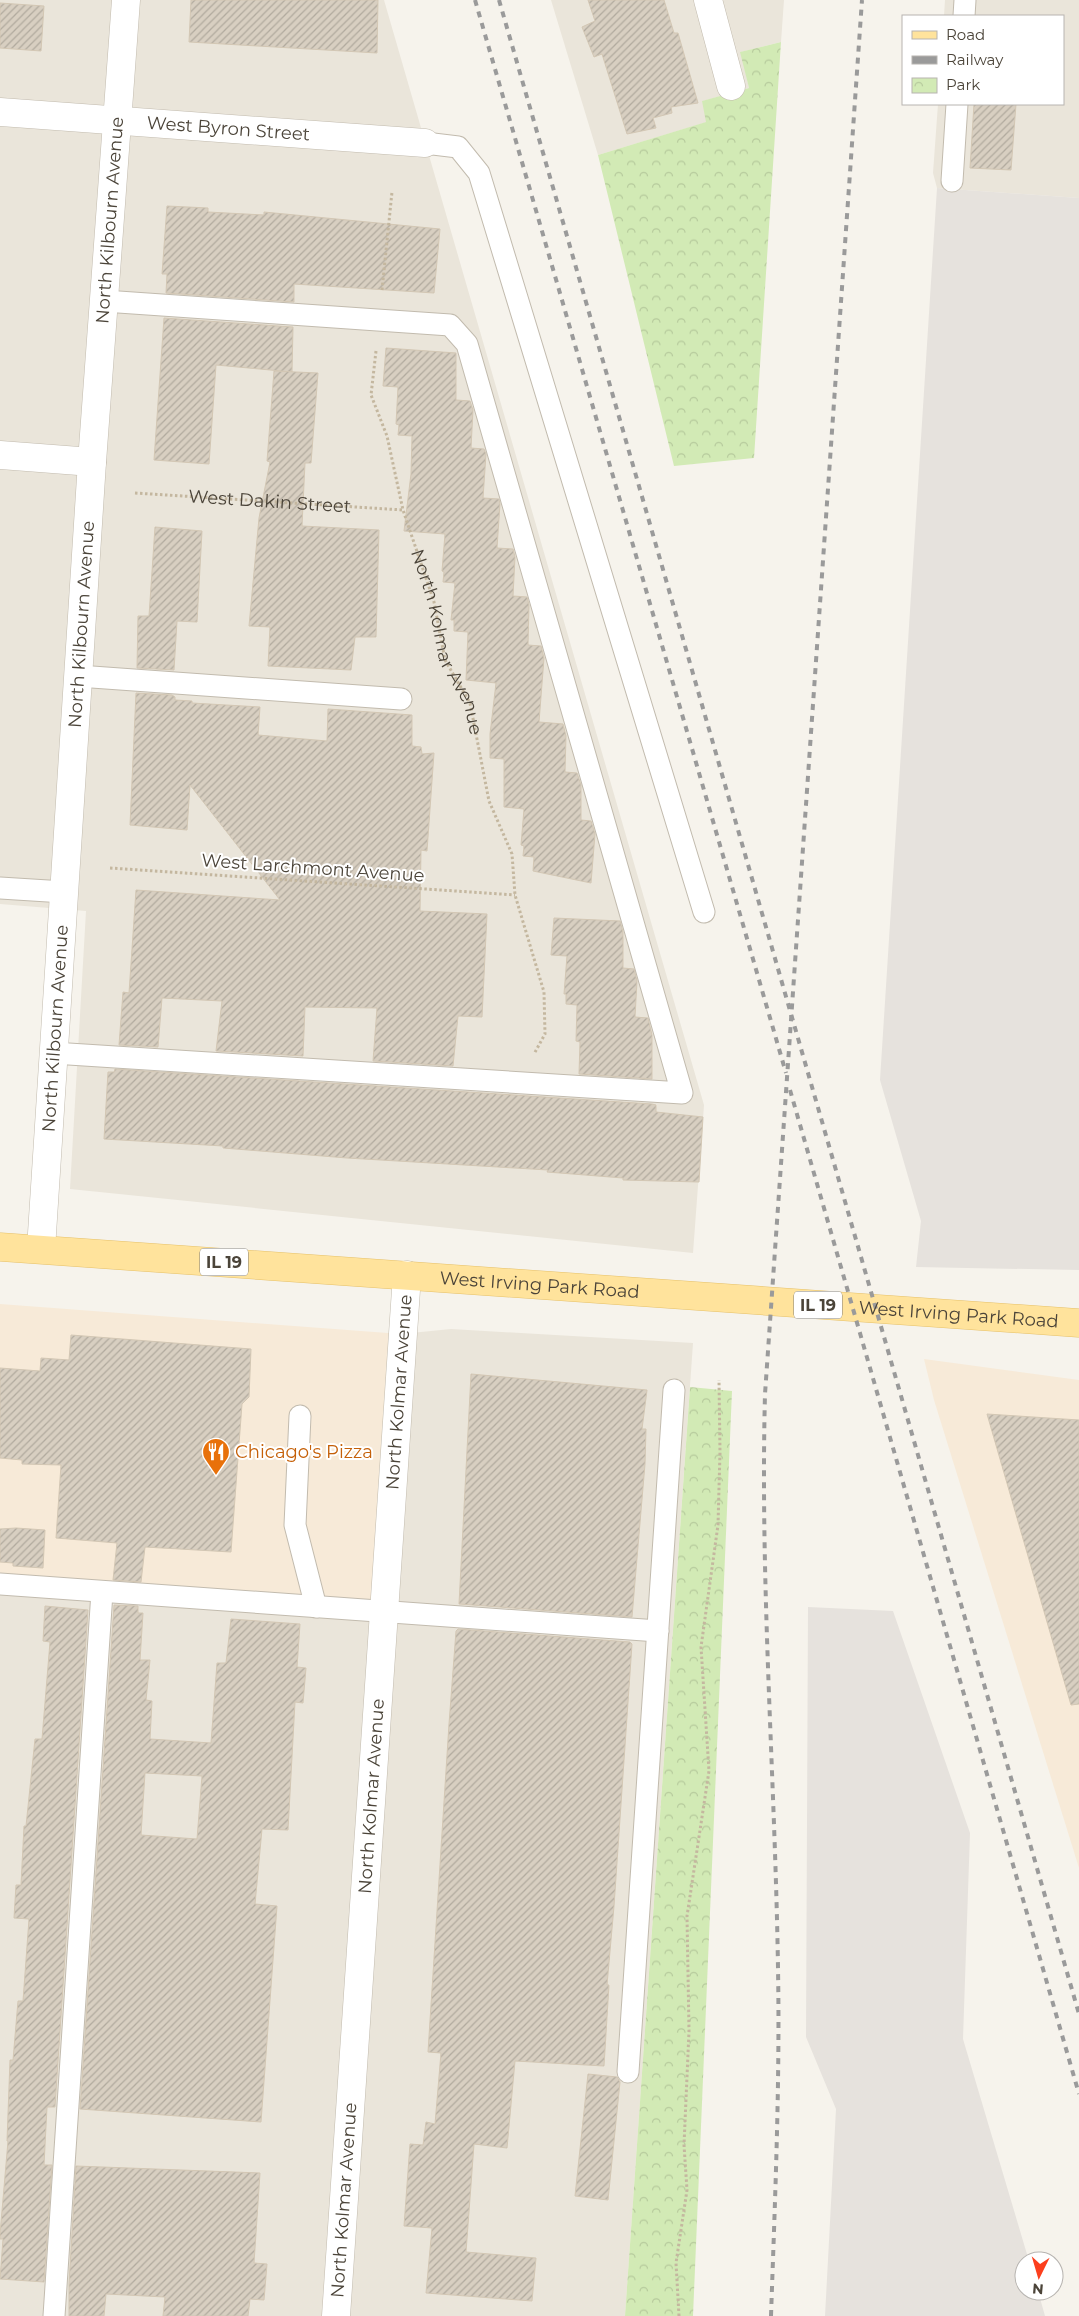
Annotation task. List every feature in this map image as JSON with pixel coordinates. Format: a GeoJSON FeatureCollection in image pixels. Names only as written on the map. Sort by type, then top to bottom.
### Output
{"type":"FeatureCollection","features":[{"type":"Feature","properties":{"kind":"main road","name":"West Irving Park Road"},"geometry":{"type":"LineString","coordinates":[[0,1247],[1079,1323]]}},
{"type":"Feature","properties":{"kind":"street","name":"North Kilbourn Avenue"},"geometry":{"type":"LineString","coordinates":[[40,1249],[92,462],[126,0]]}},
{"type":"Feature","properties":{"kind":"street"},"geometry":{"type":"LineString","coordinates":[[708,0],[731,86]]}},
{"type":"Feature","properties":{"kind":"street","name":"West Byron Street"},"geometry":{"type":"LineString","coordinates":[[0,112],[425,143]]}},
{"type":"Feature","properties":{"kind":"street"},"geometry":{"type":"LineString","coordinates":[[0,455],[92,462]]}},
{"type":"Feature","properties":{"kind":"street","name":"North Kolmar Avenue"},"geometry":{"type":"LineString","coordinates":[[336,2316],[407,1275]]}},
{"type":"Feature","properties":{"kind":"lane"},"geometry":{"type":"LineString","coordinates":[[964,15],[965,0]]}},
{"type":"Feature","properties":{"kind":"lane"},"geometry":{"type":"LineString","coordinates":[[952,181],[957,105]]}},
{"type":"Feature","properties":{"kind":"lane"},"geometry":{"type":"LineString","coordinates":[[425,143],[458,147],[479,173],[704,912]]}},
{"type":"Feature","properties":{"kind":"lane"},"geometry":{"type":"LineString","coordinates":[[53,1053],[682,1093],[467,344],[450,325],[104,301]]}},
{"type":"Feature","properties":{"kind":"lane"},"geometry":{"type":"LineString","coordinates":[[78,676],[401,699]]}},
{"type":"Feature","properties":{"kind":"lane"},"geometry":{"type":"LineString","coordinates":[[0,888],[64,892]]}},
{"type":"Feature","properties":{"kind":"lane"},"geometry":{"type":"LineString","coordinates":[[628,2072],[674,1390]]}},
{"type":"Feature","properties":{"kind":"lane"},"geometry":{"type":"LineString","coordinates":[[300,1416],[296,1525],[316,1607]]}},
{"type":"Feature","properties":{"kind":"lane"},"geometry":{"type":"LineString","coordinates":[[0,1584],[658,1631]]}},
{"type":"Feature","properties":{"kind":"lane"},"geometry":{"type":"LineString","coordinates":[[54,2316],[102,1592]]}},
{"type":"Feature","properties":{"kind":"path","name":"North Kolmar Avenue"},"geometry":{"type":"LineString","coordinates":[[392,192],[371,395],[387,436],[403,510],[434,602],[444,660],[470,703],[489,801],[512,854],[515,895],[544,992],[545,1034],[519,1083]]}},
{"type":"Feature","properties":{"kind":"path","name":"West Dakin Street"},"geometry":{"type":"LineString","coordinates":[[135,493],[403,510]]}},
{"type":"Feature","properties":{"kind":"path","name":"West Larchmont Avenue"},"geometry":{"type":"LineString","coordinates":[[110,868],[515,895]]}},
{"type":"Feature","properties":{"kind":"path"},"geometry":{"type":"LineString","coordinates":[[679,2316],[676,2263],[687,2190],[684,2145],[689,2031],[687,1916],[709,1771],[701,1647],[718,1525],[719,1380]]}},
{"type":"Feature","properties":{"kind":"shaded area"},"geometry":{"type":"Polygon","coordinates":[[[0,0],[384,0],[704,1105],[693,1253],[70,1189],[86,911],[0,904],[0,0]]]}},
{"type":"Feature","properties":{"kind":"shaded area"},"geometry":{"type":"Polygon","coordinates":[[[551,0],[784,0],[781,42],[741,52],[749,88],[703,101],[707,122],[598,155],[551,0]]]}},
{"type":"Feature","properties":{"kind":"shaded area"},"geometry":{"type":"Polygon","coordinates":[[[945,0],[1079,0],[1079,198],[937,188],[933,173],[938,105],[1064,105],[1064,15],[944,15],[945,0]]]}},
{"type":"Feature","properties":{"kind":"shaded area"},"geometry":{"type":"Polygon","coordinates":[[[937,188],[1079,198],[1079,1270],[916,1267],[921,1221],[880,1080],[937,188]]]}},
{"type":"Feature","properties":{"kind":"shaded area"},"geometry":{"type":"Polygon","coordinates":[[[0,1304],[401,1334],[378,1608],[0,1581],[0,1304]]]}},
{"type":"Feature","properties":{"kind":"shaded area"},"geometry":{"type":"Polygon","coordinates":[[[451,1329],[693,1343],[625,2316],[0,2316],[0,1581],[401,1334],[451,1329]]]}},
{"type":"Feature","properties":{"kind":"shaded area"},"geometry":{"type":"Polygon","coordinates":[[[924,1359],[1079,1380],[1079,1868],[934,1400],[924,1359]]]}},
{"type":"Feature","properties":{"kind":"shaded area"},"geometry":{"type":"Polygon","coordinates":[[[808,1607],[893,1611],[970,1833],[963,2039],[1026,2251],[1014,2251],[1014,2301],[1041,2301],[1045,2316],[825,2316],[836,2109],[806,2037],[808,1607]]]}},
{"type":"Feature","properties":{"kind":"green space"},"geometry":{"type":"Polygon","coordinates":[[[781,42],[754,458],[674,466],[598,155],[706,122],[702,101],[749,88],[740,52],[781,42]]]}},
{"type":"Feature","properties":{"kind":"green space"},"geometry":{"type":"Polygon","coordinates":[[[690,1387],[732,1391],[693,2316],[625,2316],[690,1387]]]}},
{"type":"Feature","properties":{"kind":"building"},"geometry":{"type":"Polygon","coordinates":[[[191,0],[378,0],[377,53],[189,42],[191,0]]]}},
{"type":"Feature","properties":{"kind":"building"},"geometry":{"type":"Polygon","coordinates":[[[588,0],[664,0],[674,33],[678,33],[698,103],[671,107],[672,113],[653,118],[656,128],[627,134],[602,54],[594,57],[582,27],[595,21],[588,0]]]}},
{"type":"Feature","properties":{"kind":"building"},"geometry":{"type":"Polygon","coordinates":[[[0,3],[44,6],[41,51],[0,48],[0,3]]]}},
{"type":"Feature","properties":{"kind":"building"},"geometry":{"type":"Polygon","coordinates":[[[974,105],[1016,105],[1011,170],[970,168],[974,105]]]}},
{"type":"Feature","properties":{"kind":"building"},"geometry":{"type":"Polygon","coordinates":[[[167,206],[208,208],[208,212],[264,215],[264,212],[440,229],[434,293],[294,284],[294,302],[166,293],[167,274],[162,274],[167,206]]]}},
{"type":"Feature","properties":{"kind":"building"},"geometry":{"type":"Polygon","coordinates":[[[164,318],[293,327],[292,372],[216,365],[209,464],[154,460],[164,318]]]}},
{"type":"Feature","properties":{"kind":"building"},"geometry":{"type":"Polygon","coordinates":[[[386,348],[456,353],[456,400],[470,401],[473,410],[471,448],[484,449],[486,454],[483,498],[499,499],[497,548],[513,549],[515,557],[513,596],[527,597],[529,605],[528,645],[541,646],[544,658],[539,722],[563,724],[566,736],[565,772],[577,773],[581,785],[581,820],[591,821],[595,834],[591,883],[533,871],[534,857],[523,856],[524,846],[521,845],[524,809],[504,807],[504,759],[490,758],[490,734],[496,683],[466,680],[468,632],[454,631],[454,620],[451,620],[455,583],[443,582],[445,534],[404,531],[411,474],[412,436],[398,435],[399,425],[396,424],[398,387],[383,386],[386,348]]]}},
{"type":"Feature","properties":{"kind":"building"},"geometry":{"type":"Polygon","coordinates":[[[274,371],[318,373],[311,463],[305,463],[302,526],[379,530],[376,637],[355,637],[351,670],[268,666],[270,627],[249,626],[259,518],[270,462],[267,461],[274,371]]]}},
{"type":"Feature","properties":{"kind":"building"},"geometry":{"type":"Polygon","coordinates":[[[155,527],[202,531],[197,622],[177,621],[174,670],[137,668],[138,616],[149,616],[155,527]]]}},
{"type":"Feature","properties":{"kind":"building"},"geometry":{"type":"Polygon","coordinates":[[[136,693],[172,695],[175,697],[175,700],[192,701],[192,703],[260,707],[258,735],[327,741],[328,709],[412,715],[412,746],[421,747],[422,754],[434,753],[427,851],[421,850],[420,911],[487,914],[482,1017],[458,1016],[453,1066],[373,1061],[377,1008],[305,1007],[303,1056],[216,1051],[222,1001],[162,998],[158,1047],[119,1045],[123,992],[129,993],[136,890],[280,900],[190,785],[187,830],[130,825],[136,693]]]}},
{"type":"Feature","properties":{"kind":"building"},"geometry":{"type":"Polygon","coordinates":[[[554,918],[620,921],[623,932],[623,968],[634,969],[637,981],[635,1017],[648,1018],[652,1035],[652,1079],[579,1074],[580,1042],[576,1041],[577,1005],[566,1004],[566,994],[564,994],[567,956],[551,955],[554,918]]]}},
{"type":"Feature","properties":{"kind":"building"},"geometry":{"type":"Polygon","coordinates":[[[115,1069],[652,1104],[656,1105],[656,1112],[703,1117],[699,1182],[623,1180],[623,1178],[547,1172],[548,1170],[347,1158],[223,1148],[223,1146],[104,1139],[108,1072],[114,1072],[115,1069]]]}},
{"type":"Feature","properties":{"kind":"building"},"geometry":{"type":"Polygon","coordinates":[[[71,1335],[251,1349],[249,1397],[242,1404],[231,1552],[145,1547],[141,1582],[113,1580],[117,1543],[56,1538],[61,1465],[22,1464],[22,1460],[0,1458],[0,1368],[40,1371],[41,1358],[69,1360],[71,1335]]]}},
{"type":"Feature","properties":{"kind":"building"},"geometry":{"type":"Polygon","coordinates":[[[471,1374],[647,1390],[642,1429],[646,1429],[645,1464],[632,1617],[459,1604],[471,1374]]]}},
{"type":"Feature","properties":{"kind":"building"},"geometry":{"type":"Polygon","coordinates":[[[987,1414],[1079,1420],[1079,1704],[1071,1705],[987,1414]]]}},
{"type":"Feature","properties":{"kind":"building"},"geometry":{"type":"Polygon","coordinates":[[[0,1529],[45,1530],[43,1568],[13,1566],[13,1563],[0,1562],[0,1529]]]}},
{"type":"Feature","properties":{"kind":"building"},"geometry":{"type":"Polygon","coordinates":[[[114,1605],[138,1606],[138,1613],[143,1613],[140,1660],[150,1660],[146,1700],[152,1701],[150,1739],[211,1743],[217,1663],[226,1663],[231,1619],[300,1624],[297,1667],[306,1668],[303,1703],[295,1702],[288,1830],[262,1829],[255,1904],[277,1906],[261,2122],[80,2109],[114,1605]],[[145,1773],[141,1835],[197,1839],[202,1776],[145,1773]]]}},
{"type":"Feature","properties":{"kind":"building"},"geometry":{"type":"Polygon","coordinates":[[[45,1606],[88,1610],[55,2107],[47,2107],[44,2165],[52,2165],[44,2282],[0,2279],[3,2239],[0,2239],[0,2234],[8,2141],[10,2060],[13,2060],[18,2001],[23,2001],[29,1919],[14,1918],[16,1885],[21,1885],[24,1826],[26,1826],[35,1739],[42,1739],[50,1642],[43,1641],[45,1606]]]}},
{"type":"Feature","properties":{"kind":"building"},"geometry":{"type":"Polygon","coordinates":[[[458,1629],[630,1642],[632,1644],[607,1985],[609,1985],[604,2066],[515,2061],[507,2148],[474,2144],[466,2252],[536,2258],[532,2301],[426,2293],[432,2228],[404,2226],[410,2144],[423,2145],[426,2122],[435,2124],[441,2053],[428,2052],[449,1724],[456,1631],[458,1629]]]}},
{"type":"Feature","properties":{"kind":"building"},"geometry":{"type":"Polygon","coordinates":[[[588,2074],[617,2077],[620,2082],[608,2200],[575,2196],[588,2074]]]}},
{"type":"Feature","properties":{"kind":"building"},"geometry":{"type":"Polygon","coordinates":[[[76,2166],[260,2173],[254,2263],[267,2264],[264,2300],[250,2299],[248,2316],[163,2316],[165,2297],[106,2294],[104,2316],[69,2316],[69,2283],[76,2166]]]}},
{"type":"Feature","properties":{"kind":"railway"},"geometry":{"type":"LineString","coordinates":[[475,0],[786,1073]]}},
{"type":"Feature","properties":{"kind":"railway"},"geometry":{"type":"LineString","coordinates":[[499,0],[1079,2014]]}},
{"type":"Feature","properties":{"kind":"railway"},"geometry":{"type":"LineString","coordinates":[[771,2316],[777,2142],[778,2012],[764,1537],[765,1394],[862,0]]}},
{"type":"Feature","properties":{"kind":"railway"},"geometry":{"type":"LineString","coordinates":[[790,1090],[1079,2094]]}},
{"type":"Feature","properties":{"kind":"place","name":"Chicago's Pizza"},"geometry":{"type":"Point","coordinates":[216,1476]}}]}
